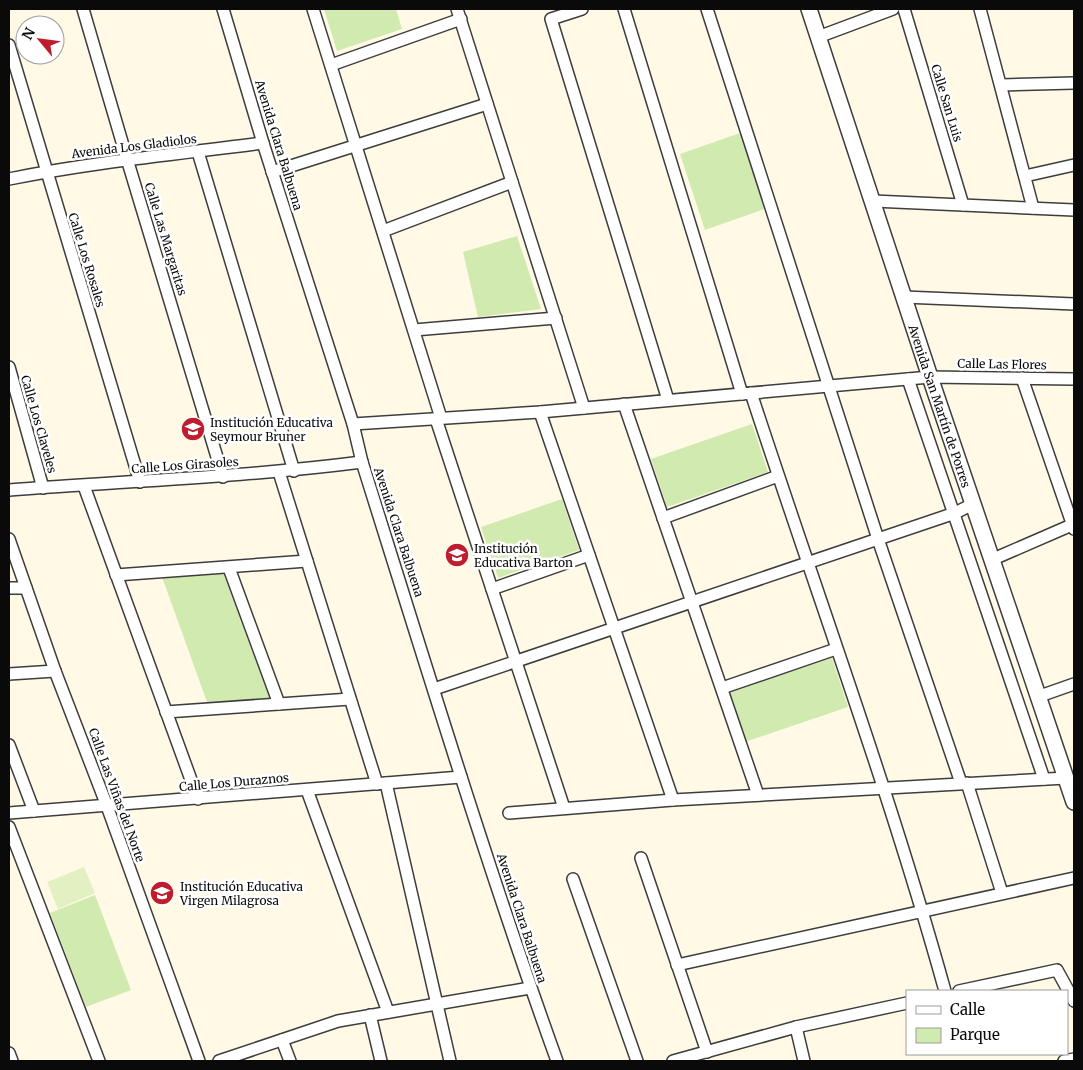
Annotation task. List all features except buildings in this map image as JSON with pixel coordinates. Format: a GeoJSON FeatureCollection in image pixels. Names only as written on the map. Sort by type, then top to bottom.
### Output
{"type":"FeatureCollection","features":[{"type":"Feature","properties":{"kind":"street","name":"Calle Las Margaritas"},"geometry":{"type":"LineString","coordinates":[[83,9],[223,477]]}},
{"type":"Feature","properties":{"kind":"street","name":"Avenida Clara Balbuena"},"geometry":{"type":"LineString","coordinates":[[224,9],[263,144],[353,424],[362,462],[461,778],[530,988],[557,1061]]}},
{"type":"Feature","properties":{"kind":"street"},"geometry":{"type":"LineString","coordinates":[[313,9],[414,330],[492,589],[564,808]]}},
{"type":"Feature","properties":{"kind":"street"},"geometry":{"type":"LineString","coordinates":[[582,9],[552,19],[668,400]]}},
{"type":"Feature","properties":{"kind":"street"},"geometry":{"type":"LineString","coordinates":[[624,9],[746,393],[778,476],[884,788],[923,911],[945,990]]}},
{"type":"Feature","properties":{"kind":"street"},"geometry":{"type":"LineString","coordinates":[[708,9],[878,539],[1002,893]]}},
{"type":"Feature","properties":{"kind":"street","name":"Avenida San Martín de Porres"},"geometry":{"type":"LineString","coordinates":[[809,9],[930,378],[1037,697],[1069,781],[1074,802]]}},
{"type":"Feature","properties":{"kind":"street"},"geometry":{"type":"LineString","coordinates":[[818,37],[893,9]]}},
{"type":"Feature","properties":{"kind":"street","name":"Calle San Luis"},"geometry":{"type":"LineString","coordinates":[[904,9],[963,205]]}},
{"type":"Feature","properties":{"kind":"street"},"geometry":{"type":"LineString","coordinates":[[980,9],[1033,208]]}},
{"type":"Feature","properties":{"kind":"street"},"geometry":{"type":"LineString","coordinates":[[331,65],[459,14],[584,408]]}},
{"type":"Feature","properties":{"kind":"street","name":"Calle Los Rosales"},"geometry":{"type":"LineString","coordinates":[[9,45],[140,482]]}},
{"type":"Feature","properties":{"kind":"street"},"geometry":{"type":"LineString","coordinates":[[1002,86],[1074,83]]}},
{"type":"Feature","properties":{"kind":"street"},"geometry":{"type":"LineString","coordinates":[[9,88],[21,86]]}},
{"type":"Feature","properties":{"kind":"street"},"geometry":{"type":"LineString","coordinates":[[272,172],[487,104]]}},
{"type":"Feature","properties":{"kind":"street","name":"Avenida Los Gladiolos"},"geometry":{"type":"LineString","coordinates":[[9,179],[127,159],[263,144]]}},
{"type":"Feature","properties":{"kind":"street"},"geometry":{"type":"LineString","coordinates":[[198,152],[294,471]]}},
{"type":"Feature","properties":{"kind":"street"},"geometry":{"type":"LineString","coordinates":[[1025,176],[1074,165]]}},
{"type":"Feature","properties":{"kind":"street"},"geometry":{"type":"LineString","coordinates":[[383,231],[512,182]]}},
{"type":"Feature","properties":{"kind":"street"},"geometry":{"type":"LineString","coordinates":[[873,202],[1074,210]]}},
{"type":"Feature","properties":{"kind":"street"},"geometry":{"type":"LineString","coordinates":[[904,297],[1074,304]]}},
{"type":"Feature","properties":{"kind":"street"},"geometry":{"type":"LineString","coordinates":[[414,330],[556,318]]}},
{"type":"Feature","properties":{"kind":"street","name":"Calle Los Claveles"},"geometry":{"type":"LineString","coordinates":[[9,367],[42,488]]}},
{"type":"Feature","properties":{"kind":"street"},"geometry":{"type":"LineString","coordinates":[[991,560],[1074,526],[1022,378]]}},
{"type":"Feature","properties":{"kind":"street"},"geometry":{"type":"LineString","coordinates":[[908,379],[1044,779]]}},
{"type":"Feature","properties":{"kind":"street","name":"Calle Las Flores"},"geometry":{"type":"LineString","coordinates":[[353,424],[540,412],[908,379],[1074,379]]}},
{"type":"Feature","properties":{"kind":"street"},"geometry":{"type":"LineString","coordinates":[[624,404],[758,796]]}},
{"type":"Feature","properties":{"kind":"street"},"geometry":{"type":"LineString","coordinates":[[540,412],[673,800]]}},
{"type":"Feature","properties":{"kind":"street","name":"Calle Los Girasoles"},"geometry":{"type":"LineString","coordinates":[[9,490],[223,477],[294,471],[362,462]]}},
{"type":"Feature","properties":{"kind":"street"},"geometry":{"type":"LineString","coordinates":[[279,472],[350,699],[381,784],[450,1061]]}},
{"type":"Feature","properties":{"kind":"street"},"geometry":{"type":"LineString","coordinates":[[663,518],[778,476]]}},
{"type":"Feature","properties":{"kind":"street"},"geometry":{"type":"LineString","coordinates":[[84,486],[198,798]]}},
{"type":"Feature","properties":{"kind":"street"},"geometry":{"type":"LineString","coordinates":[[434,690],[955,513],[973,504]]}},
{"type":"Feature","properties":{"kind":"street","name":"Calle Las Viñas del Norte"},"geometry":{"type":"LineString","coordinates":[[9,538],[55,671],[107,806],[199,1061]]}},
{"type":"Feature","properties":{"kind":"street"},"geometry":{"type":"LineString","coordinates":[[492,589],[589,555]]}},
{"type":"Feature","properties":{"kind":"street"},"geometry":{"type":"LineString","coordinates":[[116,575],[307,561]]}},
{"type":"Feature","properties":{"kind":"street"},"geometry":{"type":"LineString","coordinates":[[229,568],[279,704]]}},
{"type":"Feature","properties":{"kind":"street"},"geometry":{"type":"LineString","coordinates":[[9,588],[26,588]]}},
{"type":"Feature","properties":{"kind":"street"},"geometry":{"type":"LineString","coordinates":[[722,688],[836,649]]}},
{"type":"Feature","properties":{"kind":"street"},"geometry":{"type":"LineString","coordinates":[[9,674],[55,671]]}},
{"type":"Feature","properties":{"kind":"street"},"geometry":{"type":"LineString","coordinates":[[1037,697],[1074,684]]}},
{"type":"Feature","properties":{"kind":"street"},"geometry":{"type":"LineString","coordinates":[[166,712],[350,699]]}},
{"type":"Feature","properties":{"kind":"street"},"geometry":{"type":"LineString","coordinates":[[9,745],[34,811]]}},
{"type":"Feature","properties":{"kind":"street","name":"Calle Los Duraznos"},"geometry":{"type":"LineString","coordinates":[[9,813],[461,778]]}},
{"type":"Feature","properties":{"kind":"street"},"geometry":{"type":"LineString","coordinates":[[509,813],[673,800],[964,783],[1044,779],[1069,781]]}},
{"type":"Feature","properties":{"kind":"street"},"geometry":{"type":"LineString","coordinates":[[307,790],[388,1012]]}},
{"type":"Feature","properties":{"kind":"street"},"geometry":{"type":"LineString","coordinates":[[9,827],[99,1061]]}},
{"type":"Feature","properties":{"kind":"street"},"geometry":{"type":"LineString","coordinates":[[641,858],[707,1052]]}},
{"type":"Feature","properties":{"kind":"street"},"geometry":{"type":"LineString","coordinates":[[677,965],[1074,878]]}},
{"type":"Feature","properties":{"kind":"street"},"geometry":{"type":"LineString","coordinates":[[573,879],[637,1061]]}},
{"type":"Feature","properties":{"kind":"street"},"geometry":{"type":"LineString","coordinates":[[964,990],[1057,970],[1068,990]]}},
{"type":"Feature","properties":{"kind":"street"},"geometry":{"type":"LineString","coordinates":[[219,1061],[338,1021],[530,988]]}},
{"type":"Feature","properties":{"kind":"street"},"geometry":{"type":"LineString","coordinates":[[673,1061],[796,1027],[906,1003]]}},
{"type":"Feature","properties":{"kind":"street"},"geometry":{"type":"LineString","coordinates":[[370,1015],[381,1061]]}},
{"type":"Feature","properties":{"kind":"street"},"geometry":{"type":"LineString","coordinates":[[796,1027],[804,1061]]}},
{"type":"Feature","properties":{"kind":"street"},"geometry":{"type":"LineString","coordinates":[[282,1040],[290,1061]]}},
{"type":"Feature","properties":{"kind":"street"},"geometry":{"type":"LineString","coordinates":[[9,1054],[12,1061]]}},
{"type":"Feature","properties":{"kind":"street"},"geometry":{"type":"LineString","coordinates":[[1064,1061],[1074,1059]]}},
{"type":"Feature","properties":{"kind":"green space"},"geometry":{"type":"Polygon","coordinates":[[[324,9],[396,9],[402,29],[337,51],[324,9]]]}},
{"type":"Feature","properties":{"kind":"green space"},"geometry":{"type":"Polygon","coordinates":[[[740,133],[765,209],[705,230],[680,154],[740,133]]]}},
{"type":"Feature","properties":{"kind":"green space"},"geometry":{"type":"Polygon","coordinates":[[[517,236],[541,309],[478,317],[463,252],[517,236]]]}},
{"type":"Feature","properties":{"kind":"green space"},"geometry":{"type":"Polygon","coordinates":[[[752,424],[768,472],[667,507],[651,459],[752,424]]]}},
{"type":"Feature","properties":{"kind":"green space"},"geometry":{"type":"Polygon","coordinates":[[[562,499],[579,550],[498,578],[481,527],[562,499]]]}},
{"type":"Feature","properties":{"kind":"green space"},"geometry":{"type":"Polygon","coordinates":[[[223,573],[270,699],[207,702],[162,577],[223,573]]]}},
{"type":"Feature","properties":{"kind":"green space"},"geometry":{"type":"Polygon","coordinates":[[[832,658],[848,707],[745,742],[729,693],[832,658]]]}},
{"type":"Feature","properties":{"kind":"green space"},"geometry":{"type":"Polygon","coordinates":[[[84,867],[95,893],[58,909],[47,882],[84,867]]]}},
{"type":"Feature","properties":{"kind":"green space"},"geometry":{"type":"Polygon","coordinates":[[[95,895],[131,990],[86,1007],[50,913],[95,895]]]}},
{"type":"Feature","properties":{"kind":"place","name":"Institución Educativa Seymour Bruner"},"geometry":{"type":"Point","coordinates":[193,429]}},
{"type":"Feature","properties":{"kind":"place","name":"Institución Educativa Barton"},"geometry":{"type":"Point","coordinates":[457,555]}},
{"type":"Feature","properties":{"kind":"place","name":"Institución Educativa Virgen Milagrosa"},"geometry":{"type":"Point","coordinates":[162,893]}}]}
